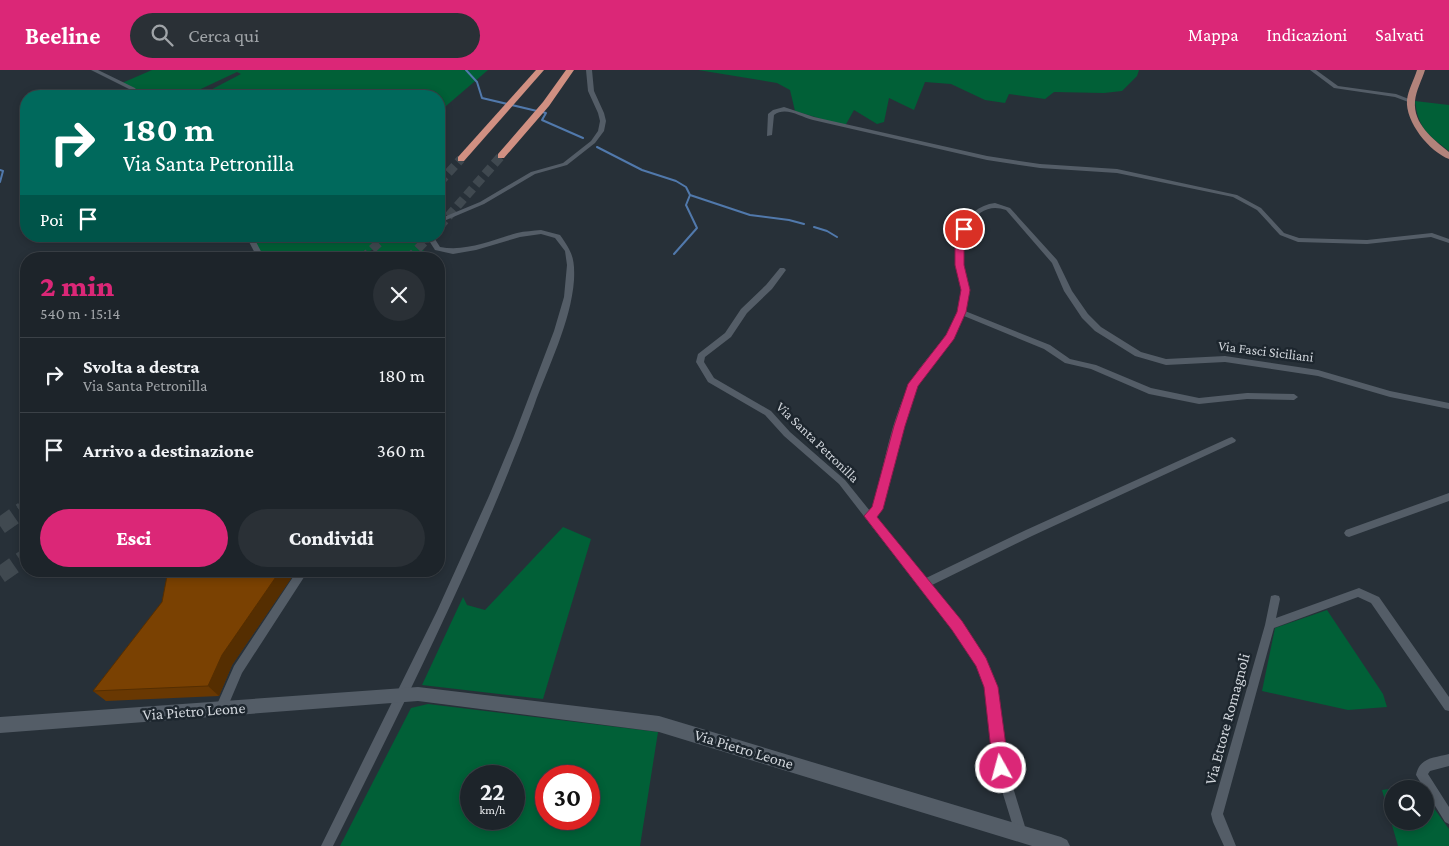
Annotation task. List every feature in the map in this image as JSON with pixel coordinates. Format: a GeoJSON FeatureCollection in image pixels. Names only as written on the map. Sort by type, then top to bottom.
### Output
{"type":"FeatureCollection","features":[{"type":"Feature","properties":{"kind":"highway"},"geometry":{"type":"LineString","coordinates":[[461,159],[540,70]]}},
{"type":"Feature","properties":{"kind":"highway"},"geometry":{"type":"LineString","coordinates":[[501,156],[546,104],[570,70]]}},
{"type":"Feature","properties":{"kind":"main road"},"geometry":{"type":"LineString","coordinates":[[1420,70],[1411,101],[1413,117],[1418,128],[1449,156]]}},
{"type":"Feature","properties":{"kind":"main road","name":"Via Pietro Leone"},"geometry":{"type":"LineString","coordinates":[[0,725],[418,694],[534,707],[659,724],[1061,846]]}},
{"type":"Feature","properties":{"kind":"street"},"geometry":{"type":"LineString","coordinates":[[94,70],[134,90]]}},
{"type":"Feature","properties":{"kind":"street"},"geometry":{"type":"LineString","coordinates":[[445,219],[482,204],[533,173],[565,164],[593,142],[601,132],[603,122],[591,91],[590,70]]}},
{"type":"Feature","properties":{"kind":"street"},"geometry":{"type":"LineString","coordinates":[[1313,70],[1336,87],[1396,96],[1411,101]]}},
{"type":"Feature","properties":{"kind":"street"},"geometry":{"type":"LineString","coordinates":[[769,135],[771,114],[779,110],[791,109],[804,116],[821,121],[987,158],[1040,166],[1116,170],[1235,196],[1259,208],[1282,234],[1298,240],[1367,242],[1432,235],[1449,241]]}},
{"type":"Feature","properties":{"kind":"street"},"geometry":{"type":"LineString","coordinates":[[870,516],[877,509],[899,426],[913,384],[950,336],[962,312],[966,290],[959,262],[962,234],[970,220],[984,207],[995,204]]}},
{"type":"Feature","properties":{"kind":"street","name":"Via Fasci Siciliani"},"geometry":{"type":"LineString","coordinates":[[995,204],[1003,206],[1010,212],[1055,262],[1072,297],[1090,322],[1138,354],[1166,362],[1217,358],[1318,373],[1390,394],[1449,406]]}},
{"type":"Feature","properties":{"kind":"street"},"geometry":{"type":"LineString","coordinates":[[326,846],[450,595],[485,519],[530,409],[567,302],[570,257],[566,246],[557,237],[541,232],[521,233],[477,248],[458,252],[439,248],[431,242]]}},
{"type":"Feature","properties":{"kind":"street","name":"Via Santa Petronilla"},"geometry":{"type":"LineString","coordinates":[[782,270],[769,287],[744,311],[728,335],[701,356],[700,362],[708,376],[715,383],[768,413],[787,434],[842,482],[970,645],[987,676],[993,701],[1001,768],[1021,833]]}},
{"type":"Feature","properties":{"kind":"street"},"geometry":{"type":"LineString","coordinates":[[962,312],[1047,347],[1068,362],[1093,367],[1149,391],[1199,400],[1247,396],[1294,397]]}},
{"type":"Feature","properties":{"kind":"street"},"geometry":{"type":"LineString","coordinates":[[924,584],[1061,518],[1232,440]]}},
{"type":"Feature","properties":{"kind":"street"},"geometry":{"type":"LineString","coordinates":[[1348,532],[1449,497]]}},
{"type":"Feature","properties":{"kind":"street"},"geometry":{"type":"LineString","coordinates":[[221,709],[238,670],[299,577]]}},
{"type":"Feature","properties":{"kind":"street"},"geometry":{"type":"LineString","coordinates":[[1270,625],[1359,592],[1375,600],[1449,706]]}},
{"type":"Feature","properties":{"kind":"street","name":"Via Ettore Romagnoli"},"geometry":{"type":"LineString","coordinates":[[1230,846],[1219,822],[1218,814],[1270,625],[1275,599]]}},
{"type":"Feature","properties":{"kind":"street"},"geometry":{"type":"LineString","coordinates":[[1449,760],[1426,766],[1422,770],[1422,775],[1449,818]]}},
{"type":"Feature","properties":{"kind":"green space"},"geometry":{"type":"Polygon","coordinates":[[[152,70],[488,70],[445,107],[445,90],[210,90],[241,74],[237,72],[199,90],[134,90],[122,83],[152,70]]]}},
{"type":"Feature","properties":{"kind":"green space"},"geometry":{"type":"Polygon","coordinates":[[[698,70],[1139,70],[1137,76],[1122,91],[1104,93],[1054,92],[1045,99],[1009,94],[1005,103],[985,100],[951,84],[925,82],[914,110],[889,98],[884,122],[877,124],[854,110],[845,126],[795,111],[790,90],[777,83],[698,70]]]}},
{"type":"Feature","properties":{"kind":"green space"},"geometry":{"type":"Polygon","coordinates":[[[1415,101],[1449,105],[1449,151],[1425,130],[1416,110],[1415,101]]]}},
{"type":"Feature","properties":{"kind":"green space"},"geometry":{"type":"Polygon","coordinates":[[[252,242],[415,242],[425,252],[378,252],[374,249],[368,252],[258,252],[252,242]]]}},
{"type":"Feature","properties":{"kind":"green space"},"geometry":{"type":"Polygon","coordinates":[[[563,527],[591,539],[543,699],[422,685],[463,597],[467,605],[485,610],[563,527]]]}},
{"type":"Feature","properties":{"kind":"green space"},"geometry":{"type":"Polygon","coordinates":[[[1327,610],[1383,694],[1387,707],[1348,710],[1262,691],[1275,628],[1327,610]]]}},
{"type":"Feature","properties":{"kind":"green space"},"geometry":{"type":"Polygon","coordinates":[[[428,704],[658,732],[640,846],[340,846],[411,708],[428,704]]]}},
{"type":"Feature","properties":{"kind":"green space"},"geometry":{"type":"Polygon","coordinates":[[[1434,808],[1449,829],[1449,846],[1398,846],[1393,830],[1434,830],[1434,808]]]}},
{"type":"Feature","properties":{"kind":"building"},"geometry":{"type":"Polygon","coordinates":[[[167,577],[276,577],[222,655],[208,686],[93,691],[162,602],[167,577]]]}},
{"type":"Feature","properties":{"kind":"waterway"},"geometry":{"type":"LineString","coordinates":[[466,70],[477,82],[482,98],[537,111]]}},
{"type":"Feature","properties":{"kind":"waterway"},"geometry":{"type":"LineString","coordinates":[[542,112],[546,113],[542,120],[583,138]]}},
{"type":"Feature","properties":{"kind":"waterway"},"geometry":{"type":"LineString","coordinates":[[597,147],[642,170],[676,181],[686,187],[690,195]]}},
{"type":"Feature","properties":{"kind":"waterway"},"geometry":{"type":"LineString","coordinates":[[0,170],[3,171],[0,182]]}},
{"type":"Feature","properties":{"kind":"waterway"},"geometry":{"type":"LineString","coordinates":[[674,254],[697,228],[686,205],[690,195]]}},
{"type":"Feature","properties":{"kind":"waterway"},"geometry":{"type":"LineString","coordinates":[[690,195],[750,215],[804,224]]}},
{"type":"Feature","properties":{"kind":"waterway"},"geometry":{"type":"LineString","coordinates":[[814,227],[827,231],[837,237]]}},
{"type":"Feature","properties":{"kind":"tunnel"},"geometry":{"type":"LineString","coordinates":[[445,220],[501,156]]}},
{"type":"Feature","properties":{"kind":"tunnel"},"geometry":{"type":"LineString","coordinates":[[445,176],[461,159]]}},
{"type":"Feature","properties":{"kind":"tunnel"},"geometry":{"type":"LineString","coordinates":[[369,252],[380,242]]}},
{"type":"Feature","properties":{"kind":"tunnel"},"geometry":{"type":"LineString","coordinates":[[415,252],[424,242]]}},
{"type":"Feature","properties":{"kind":"tunnel"},"geometry":{"type":"LineString","coordinates":[[0,526],[20,512]]}},
{"type":"Feature","properties":{"kind":"tunnel"},"geometry":{"type":"LineString","coordinates":[[0,575],[20,561]]}},
{"type":"Feature","properties":{"kind":"route"},"geometry":{"type":"LineString","coordinates":[[964,229],[959,262],[966,290],[962,312],[950,336],[913,384],[899,426],[877,509],[870,516],[957,626],[981,663],[991,687],[1001,768]]}}]}
